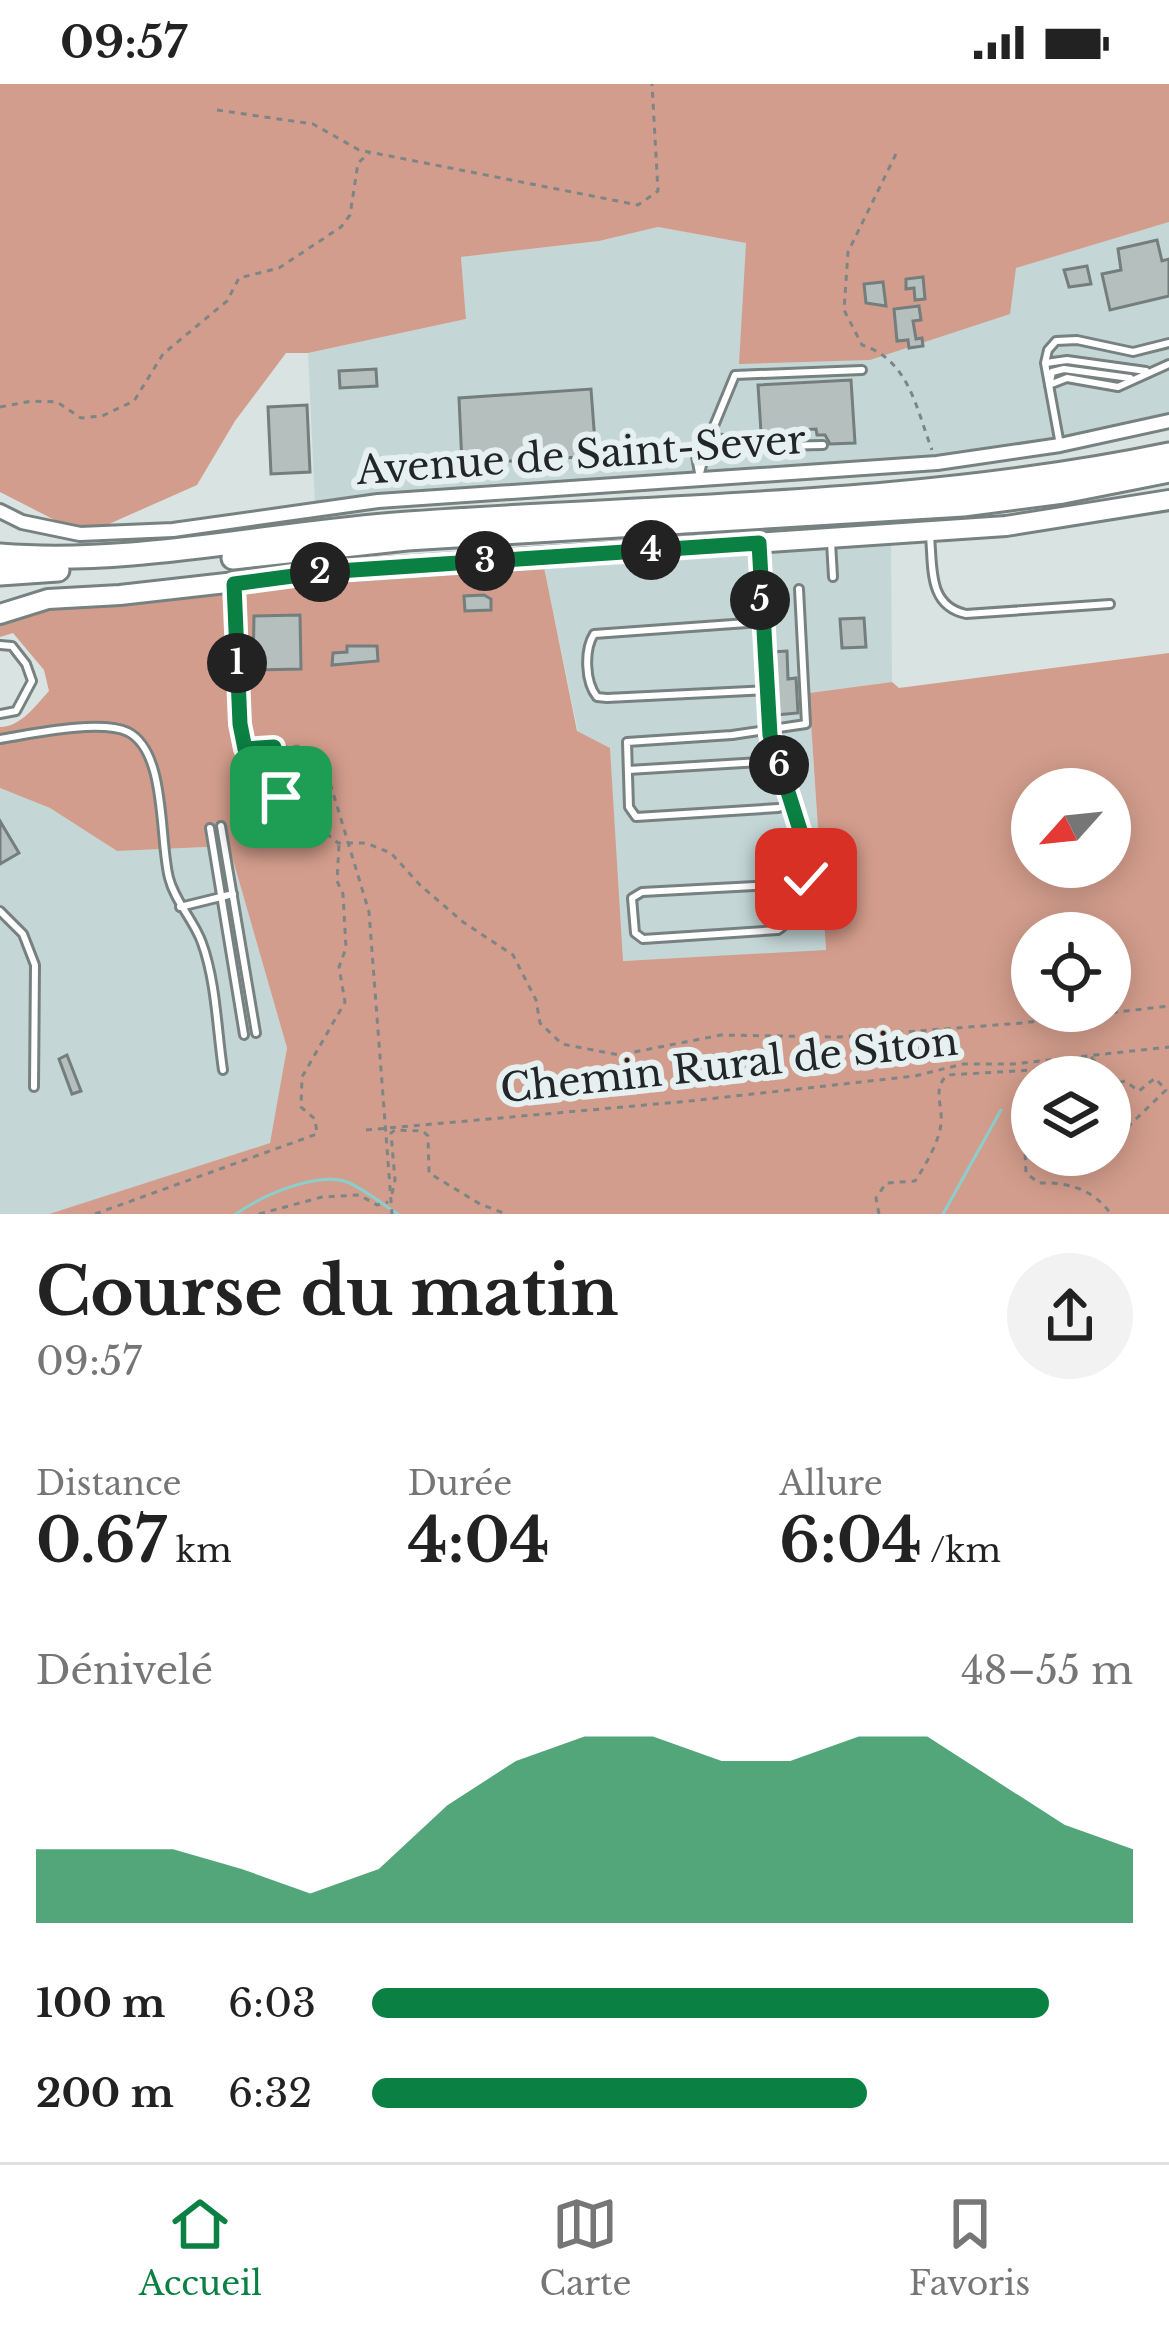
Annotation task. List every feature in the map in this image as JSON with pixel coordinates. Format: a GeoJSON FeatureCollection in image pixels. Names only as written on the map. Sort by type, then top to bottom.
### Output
{"type":"FeatureCollection","features":[{"type":"Feature","properties":{"kind":"main road"},"geometry":{"type":"LineString","coordinates":[[0,555],[185,549],[404,523],[957,488],[1078,473],[1169,454]]}},
{"type":"Feature","properties":{"kind":"main road"},"geometry":{"type":"LineString","coordinates":[[0,574],[187,562],[407,538],[963,505],[1169,471]]}},
{"type":"Feature","properties":{"kind":"street","name":"Avenue de Saint-Sever"},"geometry":{"type":"LineString","coordinates":[[0,511],[49,530],[173,530],[378,501],[937,464],[1060,445],[1169,421]]}},
{"type":"Feature","properties":{"kind":"street"},"geometry":{"type":"LineString","coordinates":[[0,614],[48,599],[323,572],[929,533],[1169,500]]}},
{"type":"Feature","properties":{"kind":"street"},"geometry":{"type":"LineString","coordinates":[[759,543],[760,588]]}},
{"type":"Feature","properties":{"kind":"lane"},"geometry":{"type":"LineString","coordinates":[[1060,445],[1045,363],[1056,341],[1077,340],[1133,352],[1169,343]]}},
{"type":"Feature","properties":{"kind":"lane"},"geometry":{"type":"LineString","coordinates":[[1045,363],[1067,360],[1150,371]]}},
{"type":"Feature","properties":{"kind":"lane"},"geometry":{"type":"LineString","coordinates":[[1049,385],[1066,378],[1118,387],[1169,364]]}},
{"type":"Feature","properties":{"kind":"lane"},"geometry":{"type":"LineString","coordinates":[[699,477],[735,375],[862,370]]}},
{"type":"Feature","properties":{"kind":"lane"},"geometry":{"type":"LineString","coordinates":[[709,438],[734,447],[823,445]]}},
{"type":"Feature","properties":{"kind":"lane"},"geometry":{"type":"LineString","coordinates":[[929,533],[935,588],[953,611],[1110,604]]}},
{"type":"Feature","properties":{"kind":"lane"},"geometry":{"type":"LineString","coordinates":[[831,538],[833,577]]}},
{"type":"Feature","properties":{"kind":"lane"},"geometry":{"type":"LineString","coordinates":[[760,588],[769,729],[808,858],[802,888],[785,926],[778,930],[643,939],[635,933],[632,898],[642,892],[792,884],[802,888]]}},
{"type":"Feature","properties":{"kind":"lane"},"geometry":{"type":"LineString","coordinates":[[791,804],[637,817],[628,807],[627,742],[732,735],[801,726],[808,720],[799,589]]}},
{"type":"Feature","properties":{"kind":"lane"},"geometry":{"type":"LineString","coordinates":[[762,622],[594,634],[588,645],[590,685],[597,697],[607,698],[766,690]]}},
{"type":"Feature","properties":{"kind":"lane"},"geometry":{"type":"LineString","coordinates":[[0,645],[12,646],[32,681],[16,711],[0,714]]}},
{"type":"Feature","properties":{"kind":"lane"},"geometry":{"type":"LineString","coordinates":[[0,739],[112,727],[130,733],[153,762],[169,877],[180,907],[202,941],[223,1070]]}},
{"type":"Feature","properties":{"kind":"lane"},"geometry":{"type":"LineString","coordinates":[[628,770],[778,761]]}},
{"type":"Feature","properties":{"kind":"lane"},"geometry":{"type":"LineString","coordinates":[[221,826],[256,1033]]}},
{"type":"Feature","properties":{"kind":"lane"},"geometry":{"type":"LineString","coordinates":[[210,829],[244,1035]]}},
{"type":"Feature","properties":{"kind":"lane"},"geometry":{"type":"LineString","coordinates":[[180,907],[232,894]]}},
{"type":"Feature","properties":{"kind":"lane"},"geometry":{"type":"LineString","coordinates":[[0,911],[23,934],[34,965],[34,1087]]}},
{"type":"Feature","properties":{"kind":"path"},"geometry":{"type":"LineString","coordinates":[[217,110],[313,124],[359,150],[638,205],[658,190],[652,84]]}},
{"type":"Feature","properties":{"kind":"path"},"geometry":{"type":"LineString","coordinates":[[0,407],[57,402],[81,418],[102,416],[134,401],[164,354],[227,301],[239,278],[278,268],[341,226],[350,215],[358,163],[371,152]]}},
{"type":"Feature","properties":{"kind":"path"},"geometry":{"type":"LineString","coordinates":[[896,154],[848,252],[844,310],[862,345],[884,352],[903,371],[937,464]]}},
{"type":"Feature","properties":{"kind":"path"},"geometry":{"type":"LineString","coordinates":[[234,584],[245,749],[303,746],[322,756],[369,912],[392,1214]]}},
{"type":"Feature","properties":{"kind":"path"},"geometry":{"type":"LineString","coordinates":[[274,747],[281,797],[338,843],[366,843],[391,854],[464,922],[513,955],[536,1000],[540,1023],[562,1044],[619,1055],[721,1035],[838,1037],[1169,1006]]}},
{"type":"Feature","properties":{"kind":"path"},"geometry":{"type":"LineString","coordinates":[[94,1214],[316,1134],[314,1119],[301,1107],[299,1084],[345,1002],[339,967],[346,948],[344,894],[337,881],[338,843]]}},
{"type":"Feature","properties":{"kind":"path","name":"Chemin Rural de Siton"},"geometry":{"type":"LineString","coordinates":[[366,1130],[690,1101],[915,1076],[963,1064],[1013,1064],[1169,1047]]}},
{"type":"Feature","properties":{"kind":"path"},"geometry":{"type":"LineString","coordinates":[[879,1214],[876,1198],[886,1183],[915,1181],[922,1170],[941,1127],[937,1089],[947,1075],[1011,1071]]}},
{"type":"Feature","properties":{"kind":"path"},"geometry":{"type":"LineString","coordinates":[[1131,1085],[1139,1091],[1156,1078],[1166,1090],[1131,1124]]}},
{"type":"Feature","properties":{"kind":"path"},"geometry":{"type":"LineString","coordinates":[[259,1214],[322,1197],[359,1195],[384,1205],[391,1200],[395,1180],[392,1133],[410,1129],[428,1136],[429,1173],[506,1214]]}},
{"type":"Feature","properties":{"kind":"path"},"geometry":{"type":"LineString","coordinates":[[1030,1176],[1039,1183],[1067,1182],[1101,1201],[1111,1214]]}},
{"type":"Feature","properties":{"kind":"shaded area"},"geometry":{"type":"Polygon","coordinates":[[[0,84],[1169,84],[1169,222],[1016,268],[1010,314],[870,360],[739,364],[746,243],[658,227],[599,241],[461,257],[466,319],[308,353],[286,353],[235,421],[197,485],[84,535],[0,492],[0,84]]]}},
{"type":"Feature","properties":{"kind":"shaded area"},"geometry":{"type":"Polygon","coordinates":[[[1169,222],[1169,415],[1043,442],[924,458],[315,503],[308,353],[466,319],[461,257],[599,241],[658,227],[747,243],[1015,268],[1169,222]]]}},
{"type":"Feature","properties":{"kind":"shaded area"},"geometry":{"type":"Polygon","coordinates":[[[891,542],[892,682],[809,693],[826,951],[622,961],[610,748],[578,732],[543,562],[891,542]]]}},
{"type":"Feature","properties":{"kind":"shaded area"},"geometry":{"type":"Polygon","coordinates":[[[543,562],[577,731],[610,748],[623,961],[826,950],[809,693],[892,682],[899,688],[1169,653],[1169,1214],[49,1214],[270,1143],[287,1048],[229,846],[117,851],[50,808],[0,788],[0,727],[21,719],[49,691],[44,670],[13,633],[0,637],[0,622],[23,604],[543,562]]]}},
{"type":"Feature","properties":{"kind":"shaded area"},"geometry":{"type":"Polygon","coordinates":[[[0,788],[50,808],[117,851],[229,846],[287,1048],[271,1143],[49,1214],[0,1214],[0,788]]]}},
{"type":"Feature","properties":{"kind":"building"},"geometry":{"type":"Polygon","coordinates":[[[1157,240],[1162,261],[1169,259],[1169,296],[1110,310],[1102,274],[1121,270],[1118,249],[1157,240]]]}},
{"type":"Feature","properties":{"kind":"building"},"geometry":{"type":"Polygon","coordinates":[[[1087,266],[1091,284],[1069,287],[1064,270],[1087,266]]]}},
{"type":"Feature","properties":{"kind":"building"},"geometry":{"type":"Polygon","coordinates":[[[923,277],[925,299],[915,300],[914,288],[906,289],[906,279],[923,277]]]}},
{"type":"Feature","properties":{"kind":"building"},"geometry":{"type":"Polygon","coordinates":[[[883,282],[886,306],[866,303],[864,284],[883,282]]]}},
{"type":"Feature","properties":{"kind":"building"},"geometry":{"type":"Polygon","coordinates":[[[919,306],[921,320],[913,321],[916,339],[922,338],[923,346],[909,348],[908,340],[897,341],[894,309],[919,306]]]}},
{"type":"Feature","properties":{"kind":"building"},"geometry":{"type":"Polygon","coordinates":[[[376,369],[377,386],[340,388],[339,371],[376,369]]]}},
{"type":"Feature","properties":{"kind":"building"},"geometry":{"type":"Polygon","coordinates":[[[851,380],[855,443],[830,444],[816,429],[761,432],[758,385],[851,380]]]}},
{"type":"Feature","properties":{"kind":"building"},"geometry":{"type":"Polygon","coordinates":[[[591,389],[596,456],[462,464],[459,398],[591,389]]]}},
{"type":"Feature","properties":{"kind":"building"},"geometry":{"type":"Polygon","coordinates":[[[307,405],[310,472],[271,474],[268,407],[307,405]]]}},
{"type":"Feature","properties":{"kind":"building"},"geometry":{"type":"Polygon","coordinates":[[[464,596],[491,599],[491,610],[465,611],[464,596]]]}},
{"type":"Feature","properties":{"kind":"building"},"geometry":{"type":"Polygon","coordinates":[[[300,615],[301,669],[253,670],[254,616],[300,615]]]}},
{"type":"Feature","properties":{"kind":"building"},"geometry":{"type":"Polygon","coordinates":[[[864,618],[866,647],[842,648],[840,619],[864,618]]]}},
{"type":"Feature","properties":{"kind":"building"},"geometry":{"type":"Polygon","coordinates":[[[347,646],[377,646],[378,661],[332,665],[333,653],[347,652],[347,646]]]}},
{"type":"Feature","properties":{"kind":"building"},"geometry":{"type":"Polygon","coordinates":[[[787,651],[788,679],[796,678],[798,713],[775,715],[772,652],[787,651]]]}},
{"type":"Feature","properties":{"kind":"building"},"geometry":{"type":"Polygon","coordinates":[[[0,821],[19,853],[0,864],[0,821]]]}},
{"type":"Feature","properties":{"kind":"building"},"geometry":{"type":"Polygon","coordinates":[[[67,1055],[81,1091],[72,1094],[59,1059],[67,1055]]]}},
{"type":"Feature","properties":{"kind":"waterway"},"geometry":{"type":"LineString","coordinates":[[943,1214],[1001,1110]]}},
{"type":"Feature","properties":{"kind":"waterway"},"geometry":{"type":"LineString","coordinates":[[236,1214],[290,1187],[335,1179],[398,1214]]}},
{"type":"Feature","properties":{"kind":"route"},"geometry":{"type":"LineString","coordinates":[[281,797],[274,747],[245,749],[234,584],[323,572],[759,543],[770,735],[806,849],[806,879]]}}]}
